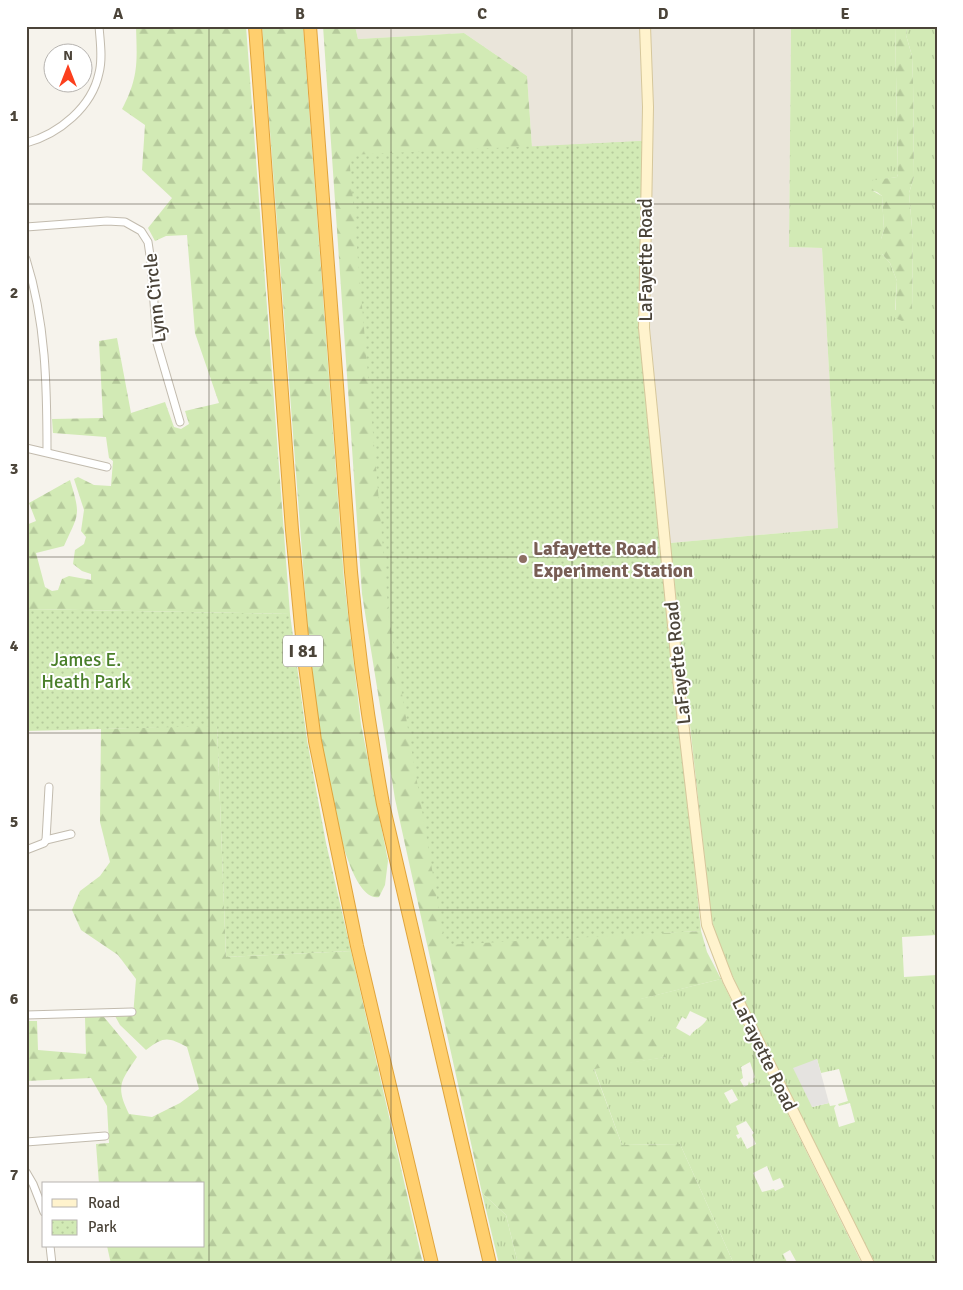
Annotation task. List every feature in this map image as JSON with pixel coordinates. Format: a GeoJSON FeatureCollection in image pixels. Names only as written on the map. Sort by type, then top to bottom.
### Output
{"type":"FeatureCollection","features":[{"type":"Feature","properties":{"kind":"highway","name":"I 81"},"geometry":{"type":"LineString","coordinates":[[255,26],[294,550],[304,658],[315,741],[358,946],[432,1264]]}},
{"type":"Feature","properties":{"kind":"highway"},"geometry":{"type":"LineString","coordinates":[[310,26],[351,572],[356,630],[372,746],[383,804],[490,1264]]}},
{"type":"Feature","properties":{"kind":"street"},"geometry":{"type":"LineString","coordinates":[[26,143],[64,125],[77,113],[93,91],[101,61],[99,26]]}},
{"type":"Feature","properties":{"kind":"street","name":"LaFayette Road"},"geometry":{"type":"LineString","coordinates":[[645,26],[648,49],[648,107],[644,328],[679,687],[707,925],[728,980],[869,1264]]}},
{"type":"Feature","properties":{"kind":"street","name":"Lynn Circle"},"geometry":{"type":"LineString","coordinates":[[26,227],[107,220],[125,222],[141,231],[148,242],[151,262],[157,343],[180,422]]}},
{"type":"Feature","properties":{"kind":"street"},"geometry":{"type":"LineString","coordinates":[[26,259],[37,292],[42,330],[47,389],[47,452]]}},
{"type":"Feature","properties":{"kind":"street"},"geometry":{"type":"LineString","coordinates":[[26,448],[107,467]]}},
{"type":"Feature","properties":{"kind":"street"},"geometry":{"type":"LineString","coordinates":[[46,840],[49,787]]}},
{"type":"Feature","properties":{"kind":"street"},"geometry":{"type":"LineString","coordinates":[[26,850],[44,843],[46,840],[72,834]]}},
{"type":"Feature","properties":{"kind":"street"},"geometry":{"type":"LineString","coordinates":[[26,1014],[132,1012]]}},
{"type":"Feature","properties":{"kind":"street"},"geometry":{"type":"LineString","coordinates":[[26,1142],[105,1136]]}},
{"type":"Feature","properties":{"kind":"street"},"geometry":{"type":"LineString","coordinates":[[26,1172],[42,1207]]}},
{"type":"Feature","properties":{"kind":"street"},"geometry":{"type":"LineString","coordinates":[[50,1248],[52,1264]]}},
{"type":"Feature","properties":{"kind":"shaded area"},"geometry":{"type":"Polygon","coordinates":[[[355,26],[641,26],[645,82],[642,141],[532,147],[527,76],[464,33],[358,39],[355,26]]]}},
{"type":"Feature","properties":{"kind":"shaded area"},"geometry":{"type":"Polygon","coordinates":[[[650,26],[791,26],[789,247],[822,248],[838,528],[670,543],[648,309],[652,90],[650,26]]]}},
{"type":"Feature","properties":{"kind":"shaded area"},"geometry":{"type":"Polygon","coordinates":[[[817,1059],[829,1103],[812,1107],[793,1068],[817,1059]]]}},
{"type":"Feature","properties":{"kind":"green space"},"geometry":{"type":"Polygon","coordinates":[[[136,26],[246,26],[290,614],[26,609],[26,525],[36,521],[29,503],[70,480],[77,508],[73,527],[64,546],[36,553],[45,587],[52,591],[58,590],[62,579],[69,576],[91,580],[91,574],[82,571],[73,564],[75,550],[84,544],[86,537],[81,531],[84,510],[74,479],[78,477],[94,485],[111,486],[113,461],[109,458],[106,437],[53,433],[52,419],[103,418],[99,341],[117,338],[131,413],[165,402],[174,427],[181,429],[189,424],[185,411],[219,403],[195,333],[187,235],[166,236],[155,241],[148,228],[172,198],[142,170],[145,125],[122,109],[132,87],[136,69],[136,26]]]}},
{"type":"Feature","properties":{"kind":"green space"},"geometry":{"type":"Polygon","coordinates":[[[262,26],[303,26],[344,580],[361,724],[388,861],[385,885],[379,897],[363,889],[349,864],[328,780],[314,689],[262,26]]]}},
{"type":"Feature","properties":{"kind":"green space","name":"Lafayette Road Experiment Station"},"geometry":{"type":"Polygon","coordinates":[[[323,26],[355,26],[358,39],[464,33],[527,76],[532,147],[642,141],[639,299],[642,353],[632,934],[701,931],[707,952],[721,979],[641,999],[666,1057],[594,1069],[622,1145],[680,1144],[734,1264],[518,1264],[506,1215],[482,1193],[395,799],[362,594],[323,26]]]}},
{"type":"Feature","properties":{"kind":"green space"},"geometry":{"type":"Polygon","coordinates":[[[791,26],[895,26],[898,174],[897,177],[867,182],[873,191],[882,196],[884,230],[881,239],[882,254],[890,263],[897,281],[895,310],[912,312],[913,239],[909,193],[914,177],[913,82],[912,56],[906,35],[907,26],[937,26],[937,935],[902,937],[904,977],[937,975],[937,1264],[875,1264],[737,986],[717,941],[711,916],[670,543],[838,528],[822,248],[789,247],[791,26]],[[817,1059],[812,1107],[829,1103],[830,1106],[836,1105],[834,1108],[839,1127],[855,1122],[850,1103],[839,1106],[838,1104],[848,1101],[839,1069],[821,1073],[817,1059]]]}},
{"type":"Feature","properties":{"kind":"green space"},"geometry":{"type":"Polygon","coordinates":[[[895,26],[907,26],[906,35],[912,56],[913,82],[914,177],[909,193],[913,239],[912,312],[911,319],[902,321],[895,318],[897,281],[890,263],[882,254],[879,245],[884,230],[882,196],[877,192],[867,189],[867,181],[897,177],[898,174],[895,26]]]}},
{"type":"Feature","properties":{"kind":"green space","name":"Lafayette Road Experiment Station"},"geometry":{"type":"Polygon","coordinates":[[[642,141],[639,299],[642,353],[701,931],[445,945],[389,618],[349,155],[642,141]]]}},
{"type":"Feature","properties":{"kind":"green space","name":"James E. Heath Park"},"geometry":{"type":"Polygon","coordinates":[[[26,609],[290,614],[307,740],[326,843],[351,951],[226,957],[217,726],[26,731],[26,609]]]}},
{"type":"Feature","properties":{"kind":"green space"},"geometry":{"type":"Polygon","coordinates":[[[217,725],[226,957],[351,951],[423,1264],[111,1264],[107,1248],[205,1248],[205,1182],[99,1182],[96,1144],[109,1143],[107,1106],[91,1078],[26,1081],[26,1021],[37,1021],[38,1050],[86,1054],[85,1017],[104,1017],[137,1057],[124,1078],[121,1090],[129,1114],[152,1117],[180,1103],[199,1089],[187,1047],[175,1041],[162,1040],[146,1050],[120,1025],[115,1016],[133,1016],[136,979],[118,955],[81,930],[72,910],[80,891],[100,876],[110,862],[100,822],[101,729],[217,725]]]}},
{"type":"Feature","properties":{"kind":"green space"},"geometry":{"type":"Polygon","coordinates":[[[721,979],[862,1264],[792,1264],[796,1261],[790,1250],[783,1254],[788,1264],[734,1264],[680,1144],[622,1145],[594,1068],[665,1057],[640,999],[721,979]],[[690,1011],[686,1019],[682,1017],[676,1028],[690,1036],[707,1019],[690,1011]],[[750,1062],[741,1067],[743,1078],[740,1080],[744,1087],[748,1085],[749,1081],[750,1084],[755,1082],[750,1062]],[[732,1089],[724,1093],[730,1104],[738,1100],[732,1089]],[[746,1121],[736,1126],[739,1134],[736,1135],[738,1139],[741,1137],[747,1149],[756,1144],[752,1135],[754,1133],[746,1121]],[[767,1166],[753,1173],[762,1192],[774,1189],[775,1191],[784,1187],[780,1178],[773,1181],[767,1166]]]}},
{"type":"Feature","properties":{"kind":"green space"},"geometry":{"type":"Polygon","coordinates":[[[482,1193],[506,1215],[518,1264],[499,1264],[482,1193]]]}},
{"type":"Feature","properties":{"kind":"place","name":"Lafayette Road Experiment Station"},"geometry":{"type":"Point","coordinates":[523,559]}}]}
